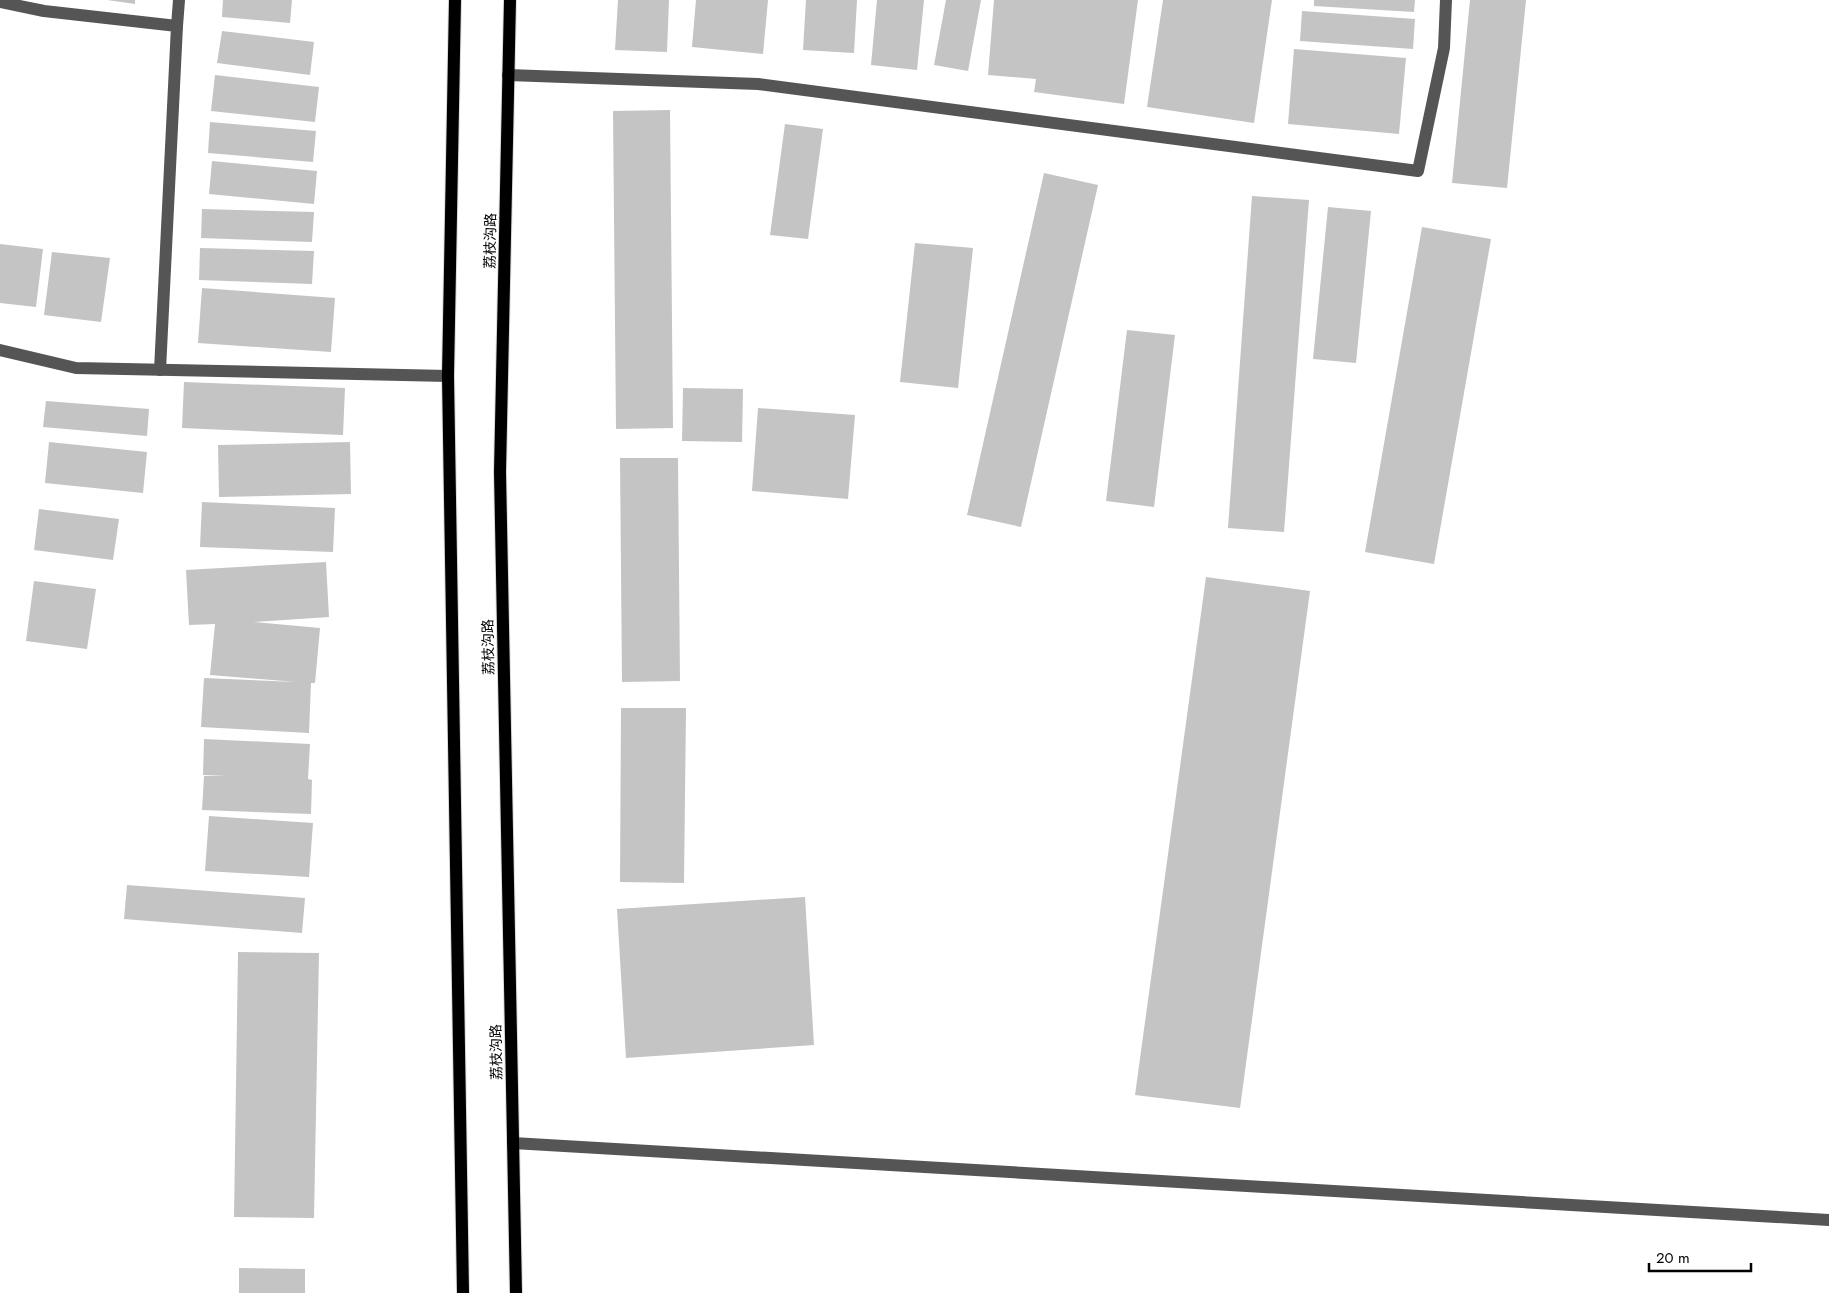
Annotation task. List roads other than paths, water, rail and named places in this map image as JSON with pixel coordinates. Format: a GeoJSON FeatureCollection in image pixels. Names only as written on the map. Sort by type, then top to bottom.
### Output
{"type":"FeatureCollection","features":[{"type":"Feature","properties":{"kind":"main road"},"geometry":{"type":"LineString","coordinates":[[455,0],[448,376],[463,1293]]}},
{"type":"Feature","properties":{"kind":"main road","name":"荔枝沟路"},"geometry":{"type":"LineString","coordinates":[[510,0],[500,472],[516,1293]]}},
{"type":"Feature","properties":{"kind":"street"},"geometry":{"type":"LineString","coordinates":[[160,370],[179,0]]}},
{"type":"Feature","properties":{"kind":"street"},"geometry":{"type":"LineString","coordinates":[[508,75],[758,84],[1418,171],[1444,48],[1446,0]]}},
{"type":"Feature","properties":{"kind":"street"},"geometry":{"type":"LineString","coordinates":[[0,2],[44,11],[177,26]]}},
{"type":"Feature","properties":{"kind":"street"},"geometry":{"type":"LineString","coordinates":[[0,350],[76,368],[448,376]]}},
{"type":"Feature","properties":{"kind":"street"},"geometry":{"type":"LineString","coordinates":[[513,1142],[1829,1220]]}}]}
